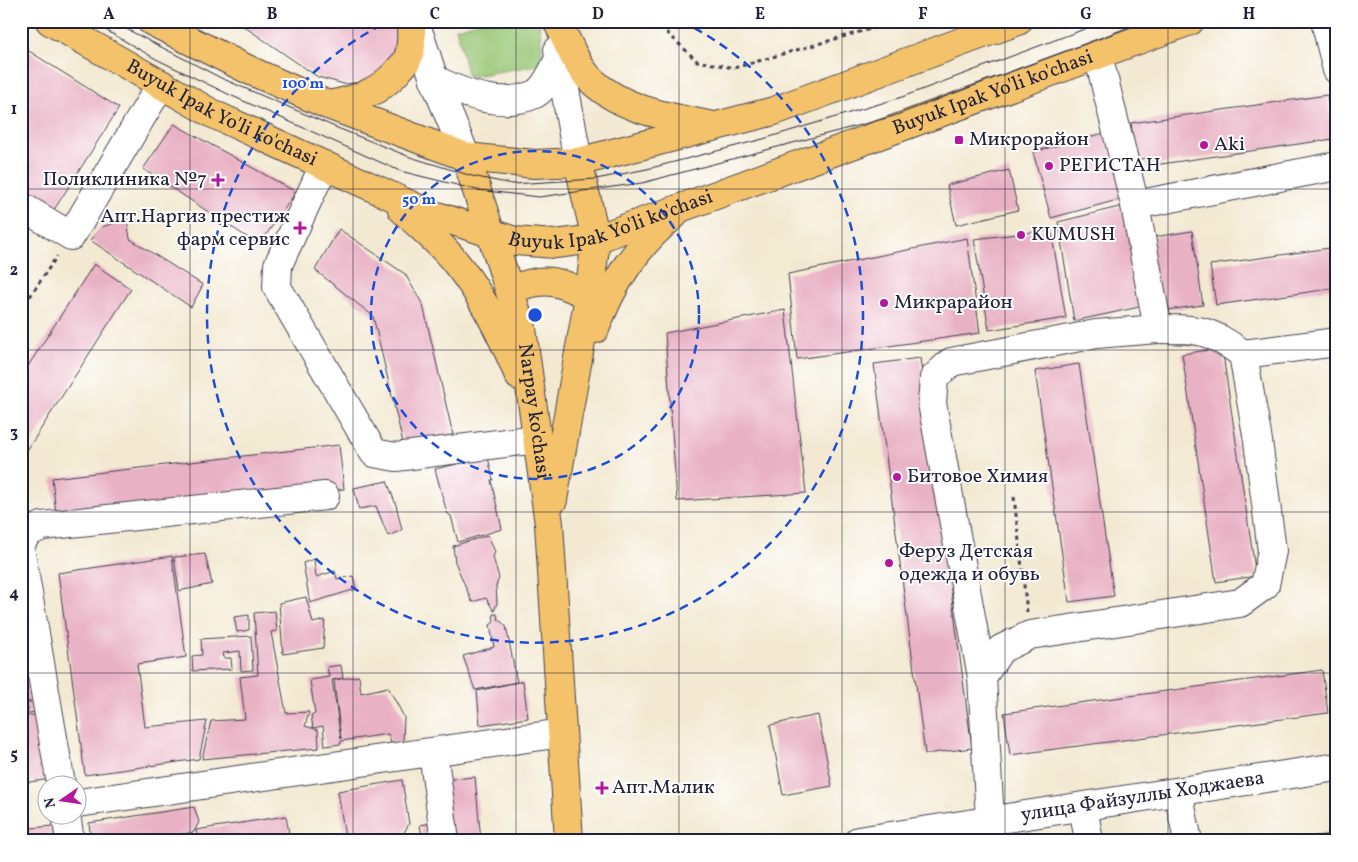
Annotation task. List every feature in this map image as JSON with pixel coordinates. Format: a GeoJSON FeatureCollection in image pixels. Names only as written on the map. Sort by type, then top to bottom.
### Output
{"type":"FeatureCollection","features":[{"type":"Feature","properties":{"kind":"main road","name":"Buyuk Ipak Yo'li ko'chasi"},"geometry":{"type":"LineString","coordinates":[[50,21],[213,114],[428,213],[516,241],[555,244],[596,239],[1190,21]]}},
{"type":"Feature","properties":{"kind":"main road"},"geometry":{"type":"LineString","coordinates":[[151,21],[250,70],[328,105],[466,157],[535,164],[578,162],[774,111],[1018,21]]}},
{"type":"Feature","properties":{"kind":"main road"},"geometry":{"type":"LineString","coordinates":[[328,105],[356,100],[372,92],[390,79],[407,61],[411,46],[411,21]]}},
{"type":"Feature","properties":{"kind":"main road"},"geometry":{"type":"LineString","coordinates":[[557,21],[572,52],[591,80],[622,102],[650,112],[715,126]]}},
{"type":"Feature","properties":{"kind":"main road","name":"Narpay ko'chasi"},"geometry":{"type":"LineString","coordinates":[[466,157],[493,235],[522,329],[549,524],[569,841]]}},
{"type":"Feature","properties":{"kind":"main road","name":"Narpay ko'chasi"},"geometry":{"type":"LineString","coordinates":[[549,524],[590,296],[596,239],[578,162]]}},
{"type":"Feature","properties":{"kind":"main road"},"geometry":{"type":"LineString","coordinates":[[386,194],[434,238],[457,263],[506,345],[533,409]]}},
{"type":"Feature","properties":{"kind":"main road"},"geometry":{"type":"LineString","coordinates":[[575,382],[601,313],[625,267],[655,230],[682,208]]}},
{"type":"Feature","properties":{"kind":"main road"},"geometry":{"type":"LineString","coordinates":[[510,290],[546,280],[557,282],[590,296]]}},
{"type":"Feature","properties":{"kind":"street"},"geometry":{"type":"LineString","coordinates":[[415,21],[434,79],[466,157]]}},
{"type":"Feature","properties":{"kind":"street"},"geometry":{"type":"LineString","coordinates":[[552,21],[578,162]]}},
{"type":"Feature","properties":{"kind":"street"},"geometry":{"type":"LineString","coordinates":[[1325,21],[1337,70]]}},
{"type":"Feature","properties":{"kind":"street"},"geometry":{"type":"LineString","coordinates":[[1098,55],[1135,205],[1158,329]]}},
{"type":"Feature","properties":{"kind":"street"},"geometry":{"type":"LineString","coordinates":[[434,79],[456,90],[502,101],[535,94],[544,86],[559,59]]}},
{"type":"Feature","properties":{"kind":"street"},"geometry":{"type":"LineString","coordinates":[[21,206],[71,236],[161,84]]}},
{"type":"Feature","properties":{"kind":"street"},"geometry":{"type":"LineString","coordinates":[[324,165],[278,265],[276,286],[374,453],[396,457],[537,439]]}},
{"type":"Feature","properties":{"kind":"street"},"geometry":{"type":"LineString","coordinates":[[1135,205],[1337,166]]}},
{"type":"Feature","properties":{"kind":"street"},"geometry":{"type":"LineString","coordinates":[[990,821],[982,677],[932,404],[934,378],[951,362],[1096,334],[1158,329],[1196,329],[1218,337],[1243,354],[1337,342]]}},
{"type":"Feature","properties":{"kind":"street"},"geometry":{"type":"LineString","coordinates":[[982,677],[1001,649],[1030,635],[1240,603],[1265,585],[1272,552],[1258,441],[1243,354]]}},
{"type":"Feature","properties":{"kind":"street"},"geometry":{"type":"LineString","coordinates":[[21,544],[27,533],[42,526],[325,496]]}},
{"type":"Feature","properties":{"kind":"street"},"geometry":{"type":"LineString","coordinates":[[21,553],[59,774]]}},
{"type":"Feature","properties":{"kind":"street"},"geometry":{"type":"LineString","coordinates":[[88,802],[562,733]]}},
{"type":"Feature","properties":{"kind":"street"},"geometry":{"type":"LineString","coordinates":[[434,752],[444,841]]}},
{"type":"Feature","properties":{"kind":"street","name":"улица Файзуллы Ходжаева"},"geometry":{"type":"LineString","coordinates":[[858,841],[911,837],[990,821],[1337,767]]}},
{"type":"Feature","properties":{"kind":"street"},"geometry":{"type":"LineString","coordinates":[[1178,792],[1188,841]]}},
{"type":"Feature","properties":{"kind":"street"},"geometry":{"type":"LineString","coordinates":[[1082,806],[1089,841]]}},
{"type":"Feature","properties":{"kind":"street"},"geometry":{"type":"LineString","coordinates":[[67,824],[70,841]]}},
{"type":"Feature","properties":{"kind":"path"},"geometry":{"type":"LineString","coordinates":[[655,21],[697,61],[734,68],[898,21]]}},
{"type":"Feature","properties":{"kind":"path"},"geometry":{"type":"LineString","coordinates":[[21,310],[71,236]]}},
{"type":"Feature","properties":{"kind":"path"},"geometry":{"type":"LineString","coordinates":[[1014,497],[1030,635]]}},
{"type":"Feature","properties":{"kind":"green space"},"geometry":{"type":"Polygon","coordinates":[[[483,21],[539,21],[543,64],[468,77],[456,28],[483,21]]]}},
{"type":"Feature","properties":{"kind":"building"},"geometry":{"type":"Polygon","coordinates":[[[236,21],[404,21],[406,54],[377,80],[344,84],[318,77],[236,21]]]}},
{"type":"Feature","properties":{"kind":"building"},"geometry":{"type":"Polygon","coordinates":[[[21,46],[119,108],[50,216],[21,198],[21,46]]]}},
{"type":"Feature","properties":{"kind":"building"},"geometry":{"type":"Polygon","coordinates":[[[1327,95],[1333,139],[1147,166],[1146,158],[1136,160],[1131,123],[1327,95]]]}},
{"type":"Feature","properties":{"kind":"building","name":"Поликлиника №7"},"geometry":{"type":"Polygon","coordinates":[[[174,124],[296,192],[259,245],[143,169],[174,124]]]}},
{"type":"Feature","properties":{"kind":"building"},"geometry":{"type":"Polygon","coordinates":[[[1108,132],[1125,198],[1051,218],[1033,152],[1108,132]]]}},
{"type":"Feature","properties":{"kind":"building"},"geometry":{"type":"Polygon","coordinates":[[[1009,170],[1018,210],[956,225],[947,185],[1009,170]]]}},
{"type":"Feature","properties":{"kind":"building"},"geometry":{"type":"Polygon","coordinates":[[[1131,204],[1144,306],[1074,321],[1058,222],[1131,204]]]}},
{"type":"Feature","properties":{"kind":"building"},"geometry":{"type":"Polygon","coordinates":[[[127,219],[130,239],[203,285],[191,307],[90,240],[102,227],[127,219]]]}},
{"type":"Feature","properties":{"kind":"building"},"geometry":{"type":"Polygon","coordinates":[[[339,229],[405,274],[423,305],[453,435],[403,443],[373,316],[315,270],[339,229]]]}},
{"type":"Feature","properties":{"kind":"building"},"geometry":{"type":"Polygon","coordinates":[[[1051,230],[1066,318],[989,330],[974,239],[1051,230]]]}},
{"type":"Feature","properties":{"kind":"building"},"geometry":{"type":"Polygon","coordinates":[[[1192,231],[1203,305],[1160,311],[1148,238],[1192,231]]]}},
{"type":"Feature","properties":{"kind":"building","name":"Микрарайон"},"geometry":{"type":"Polygon","coordinates":[[[967,238],[980,333],[797,359],[788,274],[967,238]]]}},
{"type":"Feature","properties":{"kind":"building"},"geometry":{"type":"Polygon","coordinates":[[[1337,247],[1337,288],[1216,305],[1210,265],[1337,247]]]}},
{"type":"Feature","properties":{"kind":"building"},"geometry":{"type":"Polygon","coordinates":[[[94,264],[131,289],[26,452],[21,449],[21,377],[94,264]]]}},
{"type":"Feature","properties":{"kind":"building"},"geometry":{"type":"Polygon","coordinates":[[[785,310],[806,493],[677,501],[665,333],[785,310]]]}},
{"type":"Feature","properties":{"kind":"building"},"geometry":{"type":"Polygon","coordinates":[[[1222,348],[1256,576],[1216,582],[1182,354],[1222,348]]]}},
{"type":"Feature","properties":{"kind":"building"},"geometry":{"type":"Polygon","coordinates":[[[920,358],[972,748],[925,754],[874,364],[920,358]]]}},
{"type":"Feature","properties":{"kind":"building"},"geometry":{"type":"Polygon","coordinates":[[[1079,364],[1114,596],[1069,602],[1035,371],[1079,364]]]}},
{"type":"Feature","properties":{"kind":"building"},"geometry":{"type":"Polygon","coordinates":[[[339,445],[344,489],[57,522],[52,478],[339,445]]]}},
{"type":"Feature","properties":{"kind":"building"},"geometry":{"type":"Polygon","coordinates":[[[488,457],[502,529],[458,542],[451,516],[447,513],[435,469],[488,457]]]}},
{"type":"Feature","properties":{"kind":"building"},"geometry":{"type":"Polygon","coordinates":[[[387,481],[396,505],[402,530],[388,536],[376,506],[359,509],[354,488],[387,481]]]}},
{"type":"Feature","properties":{"kind":"building"},"geometry":{"type":"Polygon","coordinates":[[[488,535],[495,552],[493,557],[499,578],[496,586],[497,603],[494,611],[486,598],[472,602],[455,562],[453,546],[488,535]]]}},
{"type":"Feature","properties":{"kind":"building"},"geometry":{"type":"Polygon","coordinates":[[[205,554],[212,584],[179,591],[174,557],[205,554]]]}},
{"type":"Feature","properties":{"kind":"building"},"geometry":{"type":"Polygon","coordinates":[[[172,556],[186,657],[137,664],[145,727],[207,721],[199,759],[85,774],[58,573],[172,556]]]}},
{"type":"Feature","properties":{"kind":"building"},"geometry":{"type":"Polygon","coordinates":[[[314,559],[316,577],[335,571],[337,579],[353,576],[356,589],[310,603],[303,563],[314,559]]]}},
{"type":"Feature","properties":{"kind":"building"},"geometry":{"type":"Polygon","coordinates":[[[306,597],[313,623],[325,620],[323,648],[283,654],[279,603],[306,597]]]}},
{"type":"Feature","properties":{"kind":"building"},"geometry":{"type":"Polygon","coordinates":[[[275,611],[277,631],[271,632],[286,713],[309,712],[305,726],[318,730],[319,748],[202,759],[211,721],[245,719],[240,677],[258,675],[254,613],[275,611]]]}},
{"type":"Feature","properties":{"kind":"building"},"geometry":{"type":"Polygon","coordinates":[[[493,614],[497,614],[498,619],[506,626],[517,682],[475,690],[463,656],[494,647],[490,625],[494,622],[493,614]]]}},
{"type":"Feature","properties":{"kind":"building"},"geometry":{"type":"Polygon","coordinates":[[[249,615],[249,630],[237,632],[234,617],[249,615]]]}},
{"type":"Feature","properties":{"kind":"building"},"geometry":{"type":"Polygon","coordinates":[[[251,636],[253,670],[241,671],[240,651],[223,653],[224,658],[231,658],[232,669],[193,671],[192,656],[202,655],[201,639],[251,636]]]}},
{"type":"Feature","properties":{"kind":"building"},"geometry":{"type":"Polygon","coordinates":[[[36,649],[43,711],[21,714],[21,703],[26,702],[21,702],[21,652],[36,649]]]}},
{"type":"Feature","properties":{"kind":"building"},"geometry":{"type":"Polygon","coordinates":[[[341,665],[343,678],[332,680],[341,739],[334,680],[359,676],[361,693],[388,687],[404,717],[403,742],[391,743],[388,734],[341,741],[341,744],[325,746],[323,726],[313,728],[311,715],[315,714],[310,680],[329,677],[327,667],[341,665]]]}},
{"type":"Feature","properties":{"kind":"building"},"geometry":{"type":"Polygon","coordinates":[[[1322,670],[1328,713],[1010,755],[1004,713],[1322,670]]]}},
{"type":"Feature","properties":{"kind":"building"},"geometry":{"type":"Polygon","coordinates":[[[523,681],[528,718],[480,725],[477,691],[523,681]]]}},
{"type":"Feature","properties":{"kind":"building"},"geometry":{"type":"Polygon","coordinates":[[[43,714],[51,774],[38,774],[38,781],[21,783],[21,716],[43,714]]]}},
{"type":"Feature","properties":{"kind":"building"},"geometry":{"type":"Polygon","coordinates":[[[818,715],[832,786],[783,795],[770,725],[818,715]]]}},
{"type":"Feature","properties":{"kind":"building"},"geometry":{"type":"Polygon","coordinates":[[[475,777],[481,841],[448,841],[441,780],[475,777]]]}},
{"type":"Feature","properties":{"kind":"building"},"geometry":{"type":"Polygon","coordinates":[[[402,780],[409,824],[403,834],[402,841],[359,841],[358,838],[345,838],[338,791],[402,780]]]}},
{"type":"Feature","properties":{"kind":"building"},"geometry":{"type":"Polygon","coordinates":[[[194,807],[199,822],[194,832],[140,841],[91,841],[89,823],[194,807]]]}},
{"type":"Feature","properties":{"kind":"building"},"geometry":{"type":"Polygon","coordinates":[[[286,816],[289,834],[254,841],[198,841],[196,830],[286,816]]]}},
{"type":"Feature","properties":{"kind":"building"},"geometry":{"type":"Polygon","coordinates":[[[439,822],[442,841],[423,841],[420,825],[439,822]]]}},
{"type":"Feature","properties":{"kind":"building"},"geometry":{"type":"Polygon","coordinates":[[[63,825],[65,841],[21,841],[21,829],[63,825]]]}},
{"type":"Feature","properties":{"kind":"building"},"geometry":{"type":"Polygon","coordinates":[[[1337,833],[1337,841],[1296,841],[1296,839],[1337,833]]]}},
{"type":"Feature","properties":{"kind":"tram line"},"geometry":{"type":"LineString","coordinates":[[90,21],[156,59],[230,95],[400,171],[477,190],[539,197],[642,183],[894,116],[1145,21]]}},
{"type":"Feature","properties":{"kind":"tram line"},"geometry":{"type":"LineString","coordinates":[[111,21],[221,78],[335,127],[410,157],[472,176],[512,184],[596,179],[647,169],[763,139],[902,97],[1106,21]]}},
{"type":"Feature","properties":{"kind":"place","name":"Микрорайон"},"geometry":{"type":"Point","coordinates":[959,140]}},
{"type":"Feature","properties":{"kind":"place","name":"Aki"},"geometry":{"type":"Point","coordinates":[1204,145]}},
{"type":"Feature","properties":{"kind":"place","name":"РЕГИСТАН"},"geometry":{"type":"Point","coordinates":[1049,166]}},
{"type":"Feature","properties":{"kind":"place","name":"Поликлиника №7"},"geometry":{"type":"Point","coordinates":[218,180]}},
{"type":"Feature","properties":{"kind":"place","name":"Апт.Наргиз престиж фарм сервис"},"geometry":{"type":"Point","coordinates":[300,228]}},
{"type":"Feature","properties":{"kind":"place","name":"KUMUSH"},"geometry":{"type":"Point","coordinates":[1021,235]}},
{"type":"Feature","properties":{"kind":"place","name":"Микрарайон"},"geometry":{"type":"Point","coordinates":[884,303]}},
{"type":"Feature","properties":{"kind":"place","name":"Битовое Химия"},"geometry":{"type":"Point","coordinates":[897,477]}},
{"type":"Feature","properties":{"kind":"place","name":"Феруз Детская одежда и обувь"},"geometry":{"type":"Point","coordinates":[889,563]}},
{"type":"Feature","properties":{"kind":"place","name":"Апт.Малик"},"geometry":{"type":"Point","coordinates":[602,788]}}]}
